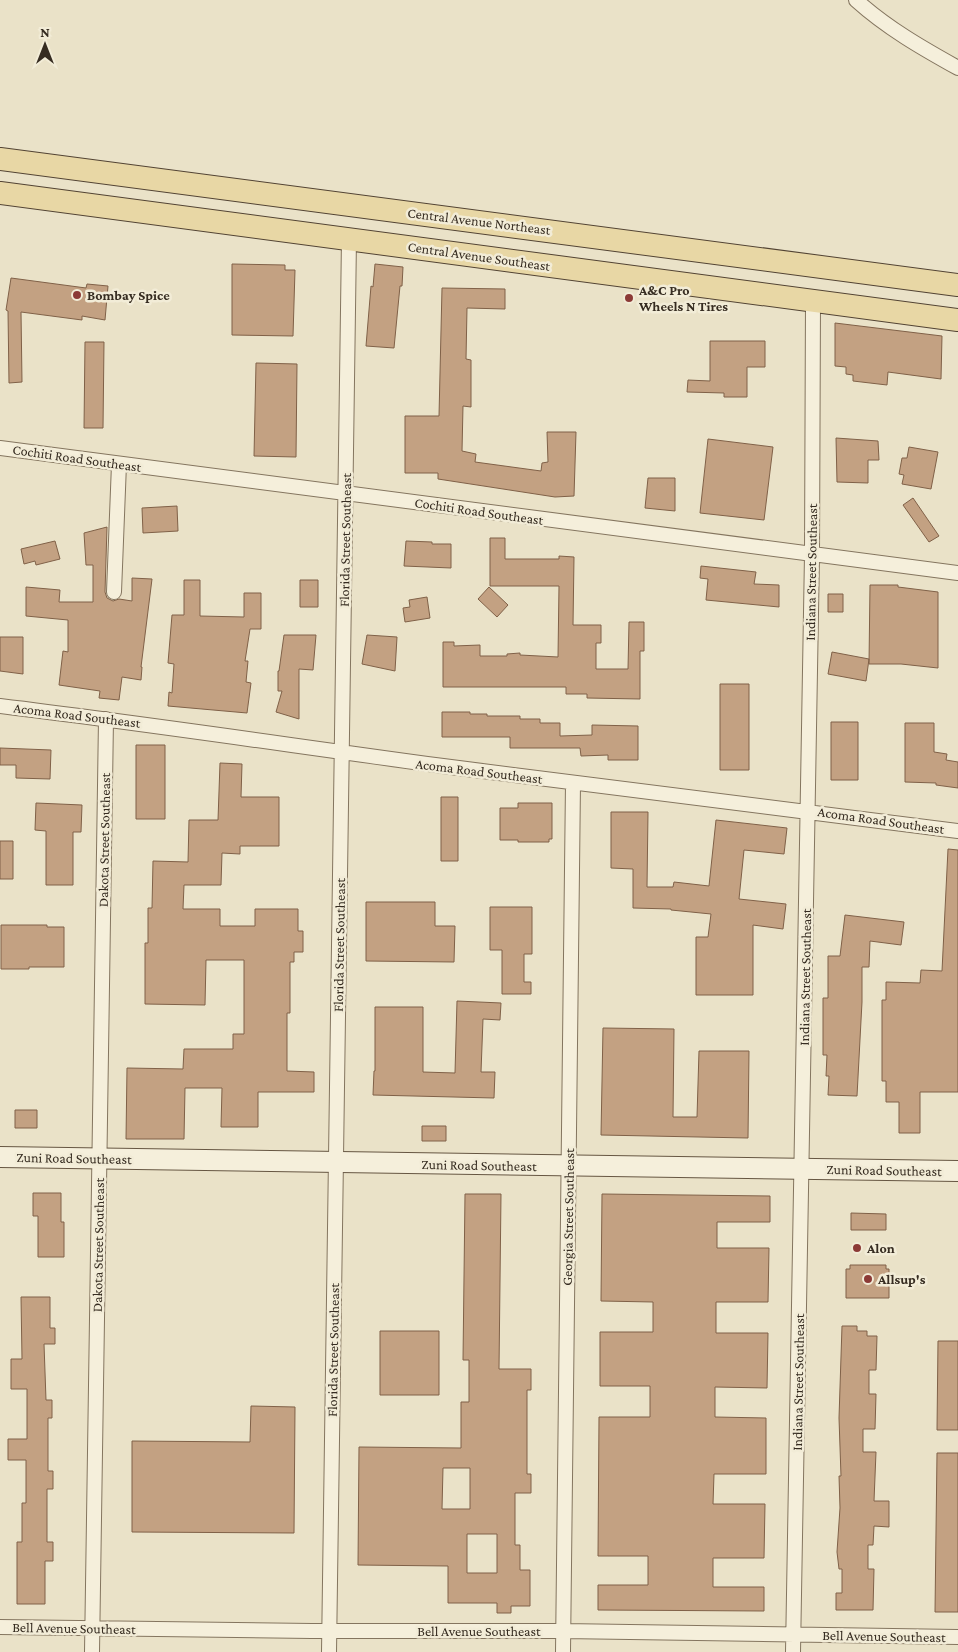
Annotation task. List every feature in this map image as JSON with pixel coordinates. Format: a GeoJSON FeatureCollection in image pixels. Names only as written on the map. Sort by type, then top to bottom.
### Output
{"type":"FeatureCollection","features":[{"type":"Feature","properties":{"kind":"main road","name":"Central Avenue Northeast"},"geometry":{"type":"LineString","coordinates":[[0,159],[958,285]]}},
{"type":"Feature","properties":{"kind":"main road","name":"Central Avenue Southeast"},"geometry":{"type":"LineString","coordinates":[[0,193],[958,320]]}},
{"type":"Feature","properties":{"kind":"street"},"geometry":{"type":"LineString","coordinates":[[856,0],[900,34],[958,68]]}},
{"type":"Feature","properties":{"kind":"street","name":"Florida Street Southeast"},"geometry":{"type":"LineString","coordinates":[[329,1652],[349,239]]}},
{"type":"Feature","properties":{"kind":"street","name":"Indiana Street Southeast"},"geometry":{"type":"LineString","coordinates":[[793,1652],[812,555],[813,302]]}},
{"type":"Feature","properties":{"kind":"street","name":"Cochiti Road Southeast"},"geometry":{"type":"LineString","coordinates":[[0,448],[958,573]]}},
{"type":"Feature","properties":{"kind":"street"},"geometry":{"type":"LineString","coordinates":[[114,592],[118,464]]}},
{"type":"Feature","properties":{"kind":"street","name":"Acoma Road Southeast"},"geometry":{"type":"LineString","coordinates":[[0,706],[573,783],[958,831]]}},
{"type":"Feature","properties":{"kind":"street","name":"Dakota Street Southeast"},"geometry":{"type":"LineString","coordinates":[[92,1652],[106,719]]}},
{"type":"Feature","properties":{"kind":"street","name":"Georgia Street Southeast"},"geometry":{"type":"LineString","coordinates":[[563,1652],[573,783]]}},
{"type":"Feature","properties":{"kind":"street","name":"Zuni Road Southeast"},"geometry":{"type":"LineString","coordinates":[[0,1157],[958,1171]]}},
{"type":"Feature","properties":{"kind":"street","name":"Bell Avenue Southeast"},"geometry":{"type":"LineString","coordinates":[[0,1627],[563,1631],[958,1637]]}},
{"type":"Feature","properties":{"kind":"building"},"geometry":{"type":"Polygon","coordinates":[[[232,264],[285,265],[285,270],[295,270],[293,336],[232,335],[232,264]]]}},
{"type":"Feature","properties":{"kind":"building"},"geometry":{"type":"Polygon","coordinates":[[[375,264],[403,267],[394,348],[366,346],[371,286],[373,287],[375,264]]]}},
{"type":"Feature","properties":{"kind":"building"},"geometry":{"type":"Polygon","coordinates":[[[11,278],[86,288],[87,284],[108,286],[105,320],[82,316],[82,320],[21,312],[22,382],[9,383],[8,311],[6,310],[11,278]]]}},
{"type":"Feature","properties":{"kind":"building"},"geometry":{"type":"Polygon","coordinates":[[[442,288],[505,289],[505,309],[467,308],[466,359],[471,360],[471,407],[463,406],[462,451],[476,454],[475,462],[541,471],[542,463],[548,462],[547,432],[576,432],[574,496],[555,497],[438,479],[438,473],[405,473],[405,416],[439,416],[442,288]]]}},
{"type":"Feature","properties":{"kind":"building"},"geometry":{"type":"Polygon","coordinates":[[[835,323],[942,336],[941,379],[888,372],[887,385],[853,381],[853,375],[846,374],[846,367],[835,366],[835,323]]]}},
{"type":"Feature","properties":{"kind":"building"},"geometry":{"type":"Polygon","coordinates":[[[710,341],[765,341],[765,367],[747,367],[747,397],[724,397],[724,393],[687,392],[688,380],[710,381],[710,341]]]}},
{"type":"Feature","properties":{"kind":"building"},"geometry":{"type":"Polygon","coordinates":[[[85,342],[104,342],[103,428],[84,428],[85,342]]]}},
{"type":"Feature","properties":{"kind":"building"},"geometry":{"type":"Polygon","coordinates":[[[256,363],[297,364],[296,457],[254,456],[256,363]]]}},
{"type":"Feature","properties":{"kind":"building"},"geometry":{"type":"Polygon","coordinates":[[[836,438],[878,441],[879,460],[868,460],[868,483],[837,482],[836,438]]]}},
{"type":"Feature","properties":{"kind":"building"},"geometry":{"type":"Polygon","coordinates":[[[708,439],[773,447],[764,520],[700,513],[708,439]]]}},
{"type":"Feature","properties":{"kind":"building"},"geometry":{"type":"Polygon","coordinates":[[[909,447],[938,452],[931,489],[902,484],[904,475],[899,474],[902,458],[907,458],[909,447]]]}},
{"type":"Feature","properties":{"kind":"building"},"geometry":{"type":"Polygon","coordinates":[[[648,478],[675,478],[675,511],[645,508],[648,478]]]}},
{"type":"Feature","properties":{"kind":"building"},"geometry":{"type":"Polygon","coordinates":[[[913,498],[939,536],[929,542],[903,505],[913,498]]]}},
{"type":"Feature","properties":{"kind":"building"},"geometry":{"type":"Polygon","coordinates":[[[177,506],[178,531],[143,533],[142,508],[177,506]]]}},
{"type":"Feature","properties":{"kind":"building"},"geometry":{"type":"Polygon","coordinates":[[[107,527],[105,592],[107,598],[113,601],[119,599],[132,601],[132,578],[152,579],[141,680],[122,677],[119,700],[99,698],[100,691],[59,685],[63,651],[68,652],[68,620],[26,616],[26,587],[60,590],[59,602],[93,602],[93,565],[86,565],[84,533],[107,527]]]}},
{"type":"Feature","properties":{"kind":"building"},"geometry":{"type":"Polygon","coordinates":[[[490,538],[505,538],[505,559],[559,559],[559,556],[574,557],[573,625],[601,625],[601,643],[596,643],[596,669],[628,669],[629,622],[644,622],[644,651],[640,651],[640,699],[587,698],[587,694],[566,694],[566,687],[443,687],[443,642],[454,642],[454,646],[480,645],[480,656],[507,656],[507,654],[520,653],[520,655],[558,657],[559,586],[490,586],[490,538]]]}},
{"type":"Feature","properties":{"kind":"building"},"geometry":{"type":"Polygon","coordinates":[[[55,541],[60,559],[36,565],[35,561],[24,564],[21,549],[55,541]]]}},
{"type":"Feature","properties":{"kind":"building"},"geometry":{"type":"Polygon","coordinates":[[[406,541],[451,544],[451,568],[404,566],[406,541]]]}},
{"type":"Feature","properties":{"kind":"building"},"geometry":{"type":"Polygon","coordinates":[[[701,566],[756,572],[754,584],[779,585],[779,607],[706,600],[708,579],[700,578],[701,566]]]}},
{"type":"Feature","properties":{"kind":"building"},"geometry":{"type":"Polygon","coordinates":[[[184,580],[200,580],[200,616],[244,617],[244,593],[261,593],[261,629],[250,629],[245,661],[248,661],[246,682],[251,683],[247,713],[168,706],[169,692],[172,693],[174,664],[168,663],[172,615],[184,615],[184,580]]]}},
{"type":"Feature","properties":{"kind":"building"},"geometry":{"type":"Polygon","coordinates":[[[300,580],[318,580],[318,607],[300,607],[300,580]]]}},
{"type":"Feature","properties":{"kind":"building"},"geometry":{"type":"Polygon","coordinates":[[[870,585],[898,585],[898,587],[938,592],[938,668],[901,664],[869,664],[870,585]]]}},
{"type":"Feature","properties":{"kind":"building"},"geometry":{"type":"Polygon","coordinates":[[[489,587],[508,605],[497,617],[478,599],[489,587]]]}},
{"type":"Feature","properties":{"kind":"building"},"geometry":{"type":"Polygon","coordinates":[[[828,594],[843,594],[843,612],[828,612],[828,594]]]}},
{"type":"Feature","properties":{"kind":"building"},"geometry":{"type":"Polygon","coordinates":[[[427,597],[430,618],[405,622],[403,608],[410,607],[409,600],[427,597]]]}},
{"type":"Feature","properties":{"kind":"building"},"geometry":{"type":"Polygon","coordinates":[[[284,635],[316,635],[313,670],[299,669],[299,719],[276,712],[282,691],[278,691],[278,671],[284,635]]]}},
{"type":"Feature","properties":{"kind":"building"},"geometry":{"type":"Polygon","coordinates":[[[367,635],[397,637],[395,671],[362,664],[367,635]]]}},
{"type":"Feature","properties":{"kind":"building"},"geometry":{"type":"Polygon","coordinates":[[[0,637],[23,637],[23,674],[0,671],[0,637]]]}},
{"type":"Feature","properties":{"kind":"building"},"geometry":{"type":"Polygon","coordinates":[[[832,652],[869,659],[866,681],[828,674],[832,652]]]}},
{"type":"Feature","properties":{"kind":"building"},"geometry":{"type":"Polygon","coordinates":[[[720,684],[749,684],[749,770],[720,770],[720,684]]]}},
{"type":"Feature","properties":{"kind":"building"},"geometry":{"type":"Polygon","coordinates":[[[442,712],[470,712],[470,714],[487,714],[487,716],[520,716],[520,719],[540,719],[540,723],[560,723],[560,736],[592,735],[592,725],[638,726],[638,760],[608,760],[608,755],[581,756],[580,748],[510,748],[510,737],[442,737],[442,712]]]}},
{"type":"Feature","properties":{"kind":"building"},"geometry":{"type":"Polygon","coordinates":[[[831,722],[858,722],[858,780],[831,780],[831,722]]]}},
{"type":"Feature","properties":{"kind":"building"},"geometry":{"type":"Polygon","coordinates":[[[905,723],[934,723],[934,752],[947,754],[946,760],[958,762],[958,788],[936,785],[936,783],[905,782],[905,723]]]}},
{"type":"Feature","properties":{"kind":"building"},"geometry":{"type":"Polygon","coordinates":[[[136,745],[165,745],[165,819],[136,819],[136,745]]]}},
{"type":"Feature","properties":{"kind":"building"},"geometry":{"type":"Polygon","coordinates":[[[0,748],[51,750],[50,779],[16,778],[16,765],[0,765],[0,748]]]}},
{"type":"Feature","properties":{"kind":"building"},"geometry":{"type":"Polygon","coordinates":[[[220,763],[242,764],[241,797],[279,797],[279,846],[240,846],[240,854],[222,853],[221,885],[184,885],[183,909],[220,909],[220,926],[255,926],[255,909],[298,909],[298,931],[303,931],[303,952],[294,952],[294,962],[290,962],[290,1013],[287,1013],[287,1071],[314,1072],[314,1092],[258,1092],[258,1127],[221,1127],[222,1088],[185,1088],[184,1139],[126,1139],[127,1068],[183,1069],[184,1049],[233,1049],[233,1034],[244,1034],[244,960],[206,960],[205,1005],[145,1004],[145,943],[148,943],[148,908],[152,908],[153,861],[188,862],[189,820],[218,820],[220,763]]]}},
{"type":"Feature","properties":{"kind":"building"},"geometry":{"type":"Polygon","coordinates":[[[441,797],[458,797],[458,861],[441,861],[441,797]]]}},
{"type":"Feature","properties":{"kind":"building"},"geometry":{"type":"Polygon","coordinates":[[[36,803],[82,805],[81,832],[73,832],[73,885],[46,885],[46,831],[35,830],[36,803]]]}},
{"type":"Feature","properties":{"kind":"building"},"geometry":{"type":"Polygon","coordinates":[[[518,803],[552,803],[552,839],[549,839],[549,842],[500,840],[500,808],[518,808],[518,803]]]}},
{"type":"Feature","properties":{"kind":"building"},"geometry":{"type":"Polygon","coordinates":[[[611,812],[648,812],[647,887],[673,887],[674,882],[709,886],[716,820],[787,828],[784,854],[744,850],[739,899],[786,904],[783,929],[753,925],[753,995],[696,995],[696,937],[708,937],[711,914],[671,909],[633,908],[633,869],[611,868],[611,812]]]}},
{"type":"Feature","properties":{"kind":"building"},"geometry":{"type":"Polygon","coordinates":[[[0,841],[13,841],[13,879],[0,879],[0,841]]]}},
{"type":"Feature","properties":{"kind":"building"},"geometry":{"type":"Polygon","coordinates":[[[948,849],[958,850],[958,1092],[920,1092],[920,1133],[899,1133],[899,1102],[886,1102],[886,1081],[882,1081],[882,1000],[886,1000],[886,982],[920,983],[921,970],[942,971],[948,849]]]}},
{"type":"Feature","properties":{"kind":"building"},"geometry":{"type":"Polygon","coordinates":[[[366,902],[435,902],[435,926],[455,926],[454,962],[366,961],[366,902]]]}},
{"type":"Feature","properties":{"kind":"building"},"geometry":{"type":"Polygon","coordinates":[[[490,907],[532,907],[532,954],[524,954],[524,982],[531,982],[531,994],[502,994],[502,950],[490,950],[490,907]]]}},
{"type":"Feature","properties":{"kind":"building"},"geometry":{"type":"Polygon","coordinates":[[[845,915],[904,922],[901,945],[870,941],[869,967],[862,967],[857,1096],[828,1095],[829,1076],[826,1076],[827,1055],[823,1055],[823,998],[828,998],[828,956],[840,956],[845,915]]]}},
{"type":"Feature","properties":{"kind":"building"},"geometry":{"type":"Polygon","coordinates":[[[1,925],[64,927],[64,967],[1,969],[1,925]]]}},
{"type":"Feature","properties":{"kind":"building"},"geometry":{"type":"Polygon","coordinates":[[[457,1001],[501,1003],[500,1020],[483,1019],[481,1072],[495,1072],[494,1098],[373,1095],[375,1007],[423,1007],[423,1072],[455,1073],[457,1001]]]}},
{"type":"Feature","properties":{"kind":"building"},"geometry":{"type":"Polygon","coordinates":[[[603,1028],[674,1029],[673,1117],[697,1117],[699,1051],[749,1051],[748,1138],[601,1135],[603,1028]]]}},
{"type":"Feature","properties":{"kind":"building"},"geometry":{"type":"Polygon","coordinates":[[[15,1110],[37,1110],[37,1128],[15,1128],[15,1110]]]}},
{"type":"Feature","properties":{"kind":"building"},"geometry":{"type":"Polygon","coordinates":[[[422,1126],[446,1126],[446,1141],[422,1141],[422,1126]]]}},
{"type":"Feature","properties":{"kind":"building"},"geometry":{"type":"Polygon","coordinates":[[[33,1193],[61,1193],[61,1222],[64,1222],[64,1257],[38,1257],[38,1216],[33,1216],[33,1193]]]}},
{"type":"Feature","properties":{"kind":"building"},"geometry":{"type":"Polygon","coordinates":[[[465,1194],[501,1194],[499,1369],[531,1369],[531,1390],[527,1390],[527,1474],[531,1474],[531,1493],[515,1493],[515,1545],[520,1545],[520,1570],[530,1570],[530,1606],[511,1606],[511,1613],[497,1613],[497,1603],[448,1603],[448,1566],[358,1565],[359,1447],[461,1448],[461,1402],[469,1402],[469,1360],[463,1360],[465,1194]],[[443,1468],[442,1509],[470,1509],[470,1468],[443,1468]],[[467,1534],[467,1573],[497,1573],[497,1534],[467,1534]]]}},
{"type":"Feature","properties":{"kind":"building"},"geometry":{"type":"Polygon","coordinates":[[[602,1194],[770,1196],[770,1222],[717,1222],[717,1248],[769,1248],[768,1302],[716,1302],[716,1333],[768,1333],[767,1388],[715,1387],[715,1417],[766,1418],[766,1474],[714,1474],[713,1504],[765,1504],[764,1558],[713,1558],[713,1587],[764,1587],[764,1611],[598,1610],[598,1585],[648,1585],[648,1556],[598,1556],[599,1417],[650,1417],[650,1386],[600,1386],[600,1332],[653,1332],[653,1302],[601,1301],[602,1194]]]}},
{"type":"Feature","properties":{"kind":"building"},"geometry":{"type":"Polygon","coordinates":[[[851,1213],[886,1214],[886,1230],[851,1230],[851,1213]]]}},
{"type":"Feature","properties":{"kind":"building","name":"Allsup's"},"geometry":{"type":"Polygon","coordinates":[[[850,1265],[886,1265],[886,1269],[889,1269],[889,1298],[846,1298],[846,1269],[850,1269],[850,1265]]]}},
{"type":"Feature","properties":{"kind":"building"},"geometry":{"type":"Polygon","coordinates":[[[21,1297],[50,1297],[50,1328],[55,1328],[55,1344],[44,1344],[46,1400],[52,1400],[52,1418],[48,1418],[48,1471],[53,1471],[53,1489],[47,1489],[47,1542],[53,1542],[53,1561],[45,1561],[45,1604],[17,1604],[17,1542],[22,1542],[22,1503],[26,1503],[26,1460],[8,1460],[8,1439],[27,1439],[27,1389],[11,1389],[11,1359],[22,1359],[21,1297]]]}},
{"type":"Feature","properties":{"kind":"building"},"geometry":{"type":"Polygon","coordinates":[[[842,1326],[857,1326],[857,1331],[867,1331],[867,1336],[877,1336],[876,1370],[869,1370],[869,1394],[876,1394],[875,1429],[863,1429],[863,1452],[876,1452],[874,1501],[889,1501],[889,1527],[874,1526],[873,1545],[868,1545],[868,1569],[874,1569],[873,1610],[836,1610],[836,1593],[842,1593],[842,1569],[839,1569],[837,1552],[840,1508],[839,1476],[841,1476],[839,1418],[842,1326]]]}},
{"type":"Feature","properties":{"kind":"building"},"geometry":{"type":"Polygon","coordinates":[[[380,1331],[439,1331],[439,1395],[380,1395],[380,1331]]]}},
{"type":"Feature","properties":{"kind":"building"},"geometry":{"type":"Polygon","coordinates":[[[938,1341],[958,1341],[958,1430],[937,1430],[938,1341]]]}},
{"type":"Feature","properties":{"kind":"building"},"geometry":{"type":"Polygon","coordinates":[[[251,1406],[295,1407],[294,1533],[132,1532],[132,1441],[250,1442],[251,1406]]]}},
{"type":"Feature","properties":{"kind":"building"},"geometry":{"type":"Polygon","coordinates":[[[937,1453],[958,1453],[958,1612],[935,1612],[937,1453]]]}},
{"type":"Feature","properties":{"kind":"place","name":"Bombay Spice"},"geometry":{"type":"Point","coordinates":[77,295]}},
{"type":"Feature","properties":{"kind":"place","name":"A&C Pro Wheels N Tires"},"geometry":{"type":"Point","coordinates":[629,298]}},
{"type":"Feature","properties":{"kind":"place","name":"Alon"},"geometry":{"type":"Point","coordinates":[857,1248]}},
{"type":"Feature","properties":{"kind":"place","name":"Allsup's"},"geometry":{"type":"Point","coordinates":[868,1279]}}]}
